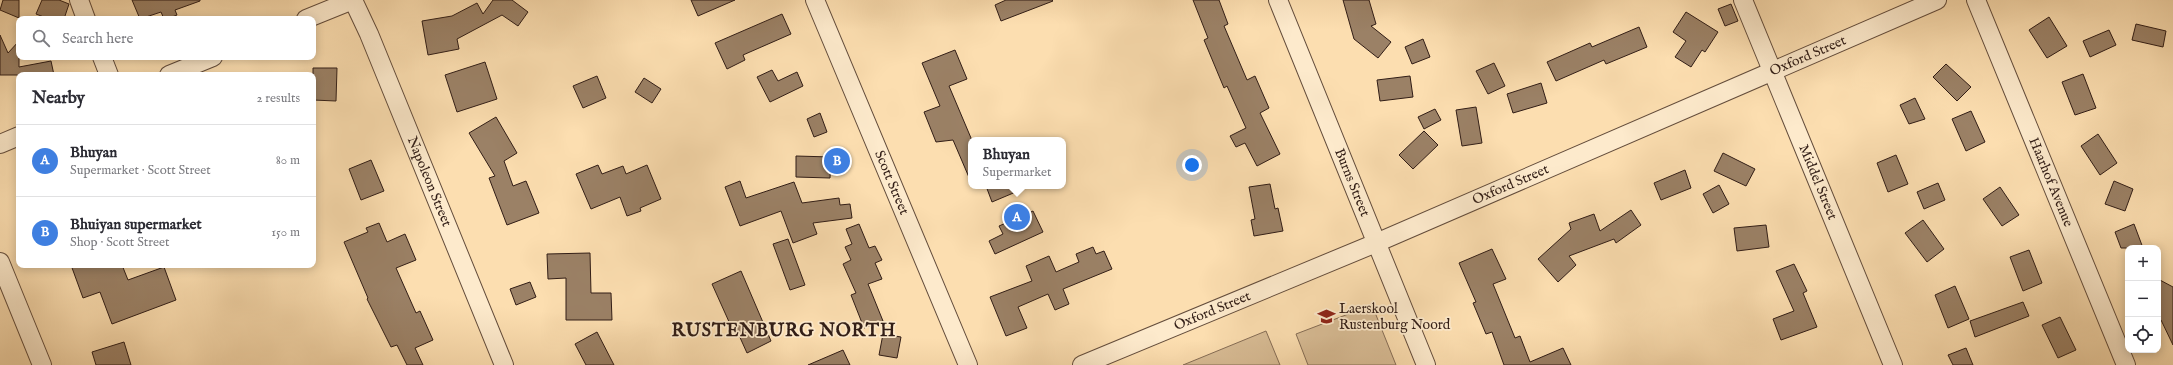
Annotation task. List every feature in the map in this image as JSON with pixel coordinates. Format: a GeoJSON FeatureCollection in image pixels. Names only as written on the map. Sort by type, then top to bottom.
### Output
{"type":"FeatureCollection","features":[{"type":"Feature","properties":{"kind":"street"},"geometry":{"type":"LineString","coordinates":[[79,0],[85,16]]}},
{"type":"Feature","properties":{"kind":"street"},"geometry":{"type":"LineString","coordinates":[[313,16],[353,0]]}},
{"type":"Feature","properties":{"kind":"street","name":"Napoleon Street"},"geometry":{"type":"LineString","coordinates":[[353,0],[369,34],[504,365]]}},
{"type":"Feature","properties":{"kind":"street","name":"Scott Street"},"geometry":{"type":"LineString","coordinates":[[815,0],[968,365]]}},
{"type":"Feature","properties":{"kind":"street","name":"Burns Street"},"geometry":{"type":"LineString","coordinates":[[1278,0],[1426,365]]}},
{"type":"Feature","properties":{"kind":"street","name":"Middel Street"},"geometry":{"type":"LineString","coordinates":[[1743,0],[1893,365]]}},
{"type":"Feature","properties":{"kind":"street","name":"Oxford Street"},"geometry":{"type":"LineString","coordinates":[[1082,365],[1376,243],[1937,0]]}},
{"type":"Feature","properties":{"kind":"street","name":"Haarhof Avenue"},"geometry":{"type":"LineString","coordinates":[[1976,0],[2126,365]]}},
{"type":"Feature","properties":{"kind":"street"},"geometry":{"type":"LineString","coordinates":[[103,60],[108,72]]}},
{"type":"Feature","properties":{"kind":"street"},"geometry":{"type":"LineString","coordinates":[[176,72],[206,60]]}},
{"type":"Feature","properties":{"kind":"street"},"geometry":{"type":"LineString","coordinates":[[0,144],[16,137]]}},
{"type":"Feature","properties":{"kind":"street"},"geometry":{"type":"LineString","coordinates":[[0,262],[42,365]]}},
{"type":"Feature","properties":{"kind":"shaded area"},"geometry":{"type":"Polygon","coordinates":[[[1372,305],[1396,365],[1308,365],[1296,334],[1372,305]]]}},
{"type":"Feature","properties":{"kind":"shaded area"},"geometry":{"type":"Polygon","coordinates":[[[1266,331],[1280,365],[1183,365],[1266,331]]]}},
{"type":"Feature","properties":{"kind":"building"},"geometry":{"type":"Polygon","coordinates":[[[3,0],[19,0],[19,16],[16,17],[0,10],[3,0]]]}},
{"type":"Feature","properties":{"kind":"building"},"geometry":{"type":"Polygon","coordinates":[[[42,0],[59,0],[69,4],[65,16],[41,16],[36,14],[42,0]]]}},
{"type":"Feature","properties":{"kind":"building"},"geometry":{"type":"Polygon","coordinates":[[[132,0],[200,0],[175,10],[177,15],[174,16],[163,16],[161,12],[149,16],[139,16],[132,0]]]}},
{"type":"Feature","properties":{"kind":"building"},"geometry":{"type":"Polygon","coordinates":[[[493,0],[512,0],[528,12],[518,26],[502,15],[457,39],[459,49],[428,55],[422,21],[452,16],[477,3],[483,14],[493,0]]]}},
{"type":"Feature","properties":{"kind":"building"},"geometry":{"type":"Polygon","coordinates":[[[691,0],[735,0],[698,16],[691,0]]]}},
{"type":"Feature","properties":{"kind":"building"},"geometry":{"type":"Polygon","coordinates":[[[1006,0],[1053,1],[1001,21],[995,5],[1006,0]]]}},
{"type":"Feature","properties":{"kind":"building"},"geometry":{"type":"Polygon","coordinates":[[[1193,0],[1219,0],[1228,24],[1224,26],[1247,80],[1255,76],[1269,108],[1260,113],[1280,154],[1257,166],[1245,143],[1236,147],[1230,136],[1246,128],[1227,86],[1224,88],[1204,40],[1208,38],[1193,0]]]}},
{"type":"Feature","properties":{"kind":"building"},"geometry":{"type":"Polygon","coordinates":[[[1343,0],[1369,0],[1376,24],[1371,26],[1391,42],[1378,58],[1354,39],[1343,0]]]}},
{"type":"Feature","properties":{"kind":"building"},"geometry":{"type":"Polygon","coordinates":[[[1731,4],[1738,21],[1725,26],[1718,9],[1731,4]]]}},
{"type":"Feature","properties":{"kind":"building"},"geometry":{"type":"Polygon","coordinates":[[[1686,12],[1718,32],[1705,52],[1702,50],[1691,67],[1675,57],[1686,41],[1673,32],[1686,12]]]}},
{"type":"Feature","properties":{"kind":"building"},"geometry":{"type":"Polygon","coordinates":[[[782,14],[791,34],[743,55],[745,60],[727,69],[715,43],[782,14]]]}},
{"type":"Feature","properties":{"kind":"building"},"geometry":{"type":"Polygon","coordinates":[[[2049,17],[2067,46],[2047,58],[2029,30],[2049,17]]]}},
{"type":"Feature","properties":{"kind":"building"},"geometry":{"type":"Polygon","coordinates":[[[2136,24],[2166,31],[2163,47],[2132,40],[2136,24]]]}},
{"type":"Feature","properties":{"kind":"building"},"geometry":{"type":"Polygon","coordinates":[[[1639,27],[1647,47],[1606,64],[1604,60],[1556,81],[1547,62],[1590,43],[1592,47],[1639,27]]]}},
{"type":"Feature","properties":{"kind":"building"},"geometry":{"type":"Polygon","coordinates":[[[2109,30],[2116,45],[2090,57],[2083,41],[2109,30]]]}},
{"type":"Feature","properties":{"kind":"building"},"geometry":{"type":"Polygon","coordinates":[[[0,35],[8,53],[16,44],[16,60],[19,60],[19,67],[51,61],[53,72],[16,72],[16,75],[0,75],[0,35]]]}},
{"type":"Feature","properties":{"kind":"building"},"geometry":{"type":"Polygon","coordinates":[[[1423,39],[1430,57],[1412,64],[1405,47],[1423,39]]]}},
{"type":"Feature","properties":{"kind":"building"},"geometry":{"type":"Polygon","coordinates":[[[955,50],[967,79],[949,86],[971,137],[968,137],[968,175],[953,140],[936,142],[924,112],[940,106],[922,63],[955,50]]]}},
{"type":"Feature","properties":{"kind":"building"},"geometry":{"type":"Polygon","coordinates":[[[485,62],[497,99],[457,112],[445,75],[485,62]]]}},
{"type":"Feature","properties":{"kind":"building"},"geometry":{"type":"Polygon","coordinates":[[[1494,63],[1505,86],[1488,94],[1476,71],[1494,63]]]}},
{"type":"Feature","properties":{"kind":"building"},"geometry":{"type":"Polygon","coordinates":[[[1946,64],[1971,87],[1957,101],[1933,77],[1946,64]]]}},
{"type":"Feature","properties":{"kind":"building"},"geometry":{"type":"Polygon","coordinates":[[[313,68],[337,68],[336,101],[316,100],[316,72],[313,72],[313,68]]]}},
{"type":"Feature","properties":{"kind":"building"},"geometry":{"type":"Polygon","coordinates":[[[772,70],[778,81],[797,72],[803,86],[770,102],[757,77],[772,70]]]}},
{"type":"Feature","properties":{"kind":"building"},"geometry":{"type":"Polygon","coordinates":[[[2083,74],[2096,108],[2075,115],[2062,82],[2083,74]]]}},
{"type":"Feature","properties":{"kind":"building"},"geometry":{"type":"Polygon","coordinates":[[[597,76],[606,98],[583,108],[573,86],[597,76]]]}},
{"type":"Feature","properties":{"kind":"building"},"geometry":{"type":"Polygon","coordinates":[[[1410,76],[1413,97],[1380,101],[1377,80],[1410,76]]]}},
{"type":"Feature","properties":{"kind":"building"},"geometry":{"type":"Polygon","coordinates":[[[644,78],[661,89],[652,103],[635,92],[644,78]]]}},
{"type":"Feature","properties":{"kind":"building"},"geometry":{"type":"Polygon","coordinates":[[[1541,83],[1547,103],[1513,113],[1507,94],[1541,83]]]}},
{"type":"Feature","properties":{"kind":"building"},"geometry":{"type":"Polygon","coordinates":[[[1915,98],[1925,119],[1909,124],[1900,105],[1915,98]]]}},
{"type":"Feature","properties":{"kind":"building"},"geometry":{"type":"Polygon","coordinates":[[[1476,107],[1482,143],[1462,146],[1456,110],[1476,107]]]}},
{"type":"Feature","properties":{"kind":"building"},"geometry":{"type":"Polygon","coordinates":[[[1435,109],[1441,120],[1424,129],[1418,117],[1435,109]]]}},
{"type":"Feature","properties":{"kind":"building"},"geometry":{"type":"Polygon","coordinates":[[[1971,111],[1985,142],[1966,151],[1952,119],[1971,111]]]}},
{"type":"Feature","properties":{"kind":"building"},"geometry":{"type":"Polygon","coordinates":[[[820,113],[827,132],[814,137],[807,119],[820,113]]]}},
{"type":"Feature","properties":{"kind":"building"},"geometry":{"type":"Polygon","coordinates":[[[496,117],[517,153],[504,161],[513,186],[526,181],[539,213],[507,225],[489,178],[495,176],[469,133],[496,117]]]}},
{"type":"Feature","properties":{"kind":"building"},"geometry":{"type":"Polygon","coordinates":[[[1424,131],[1438,145],[1413,169],[1399,155],[1424,131]]]}},
{"type":"Feature","properties":{"kind":"building"},"geometry":{"type":"Polygon","coordinates":[[[2098,134],[2117,163],[2100,175],[2081,146],[2098,134]]]}},
{"type":"Feature","properties":{"kind":"building"},"geometry":{"type":"Polygon","coordinates":[[[1723,153],[1755,169],[1746,186],[1714,171],[1723,153]]]}},
{"type":"Feature","properties":{"kind":"building"},"geometry":{"type":"Polygon","coordinates":[[[1896,155],[1908,184],[1888,192],[1877,163],[1896,155]]]}},
{"type":"Feature","properties":{"kind":"building"},"geometry":{"type":"Polygon","coordinates":[[[796,156],[831,157],[830,178],[796,177],[796,156]]]}},
{"type":"Feature","properties":{"kind":"building"},"geometry":{"type":"Polygon","coordinates":[[[371,160],[384,191],[361,200],[349,169],[371,160]]]}},
{"type":"Feature","properties":{"kind":"building"},"geometry":{"type":"Polygon","coordinates":[[[598,165],[602,174],[623,166],[626,174],[647,165],[661,199],[640,208],[641,211],[627,216],[620,197],[591,209],[576,174],[598,165]]]}},
{"type":"Feature","properties":{"kind":"building"},"geometry":{"type":"Polygon","coordinates":[[[1685,170],[1691,188],[1661,200],[1654,183],[1685,170]]]}},
{"type":"Feature","properties":{"kind":"building"},"geometry":{"type":"Polygon","coordinates":[[[740,181],[746,198],[794,182],[802,203],[839,198],[840,205],[850,204],[852,218],[813,223],[817,234],[793,243],[781,211],[740,226],[725,187],[740,181]]]}},
{"type":"Feature","properties":{"kind":"building"},"geometry":{"type":"Polygon","coordinates":[[[2114,181],[2133,189],[2125,211],[2105,204],[2114,181]]]}},
{"type":"Feature","properties":{"kind":"building"},"geometry":{"type":"Polygon","coordinates":[[[1938,183],[1945,200],[1924,209],[1917,192],[1938,183]]]}},
{"type":"Feature","properties":{"kind":"building"},"geometry":{"type":"Polygon","coordinates":[[[1270,184],[1275,209],[1278,208],[1283,231],[1254,236],[1251,220],[1255,219],[1249,187],[1270,184]]]}},
{"type":"Feature","properties":{"kind":"building"},"geometry":{"type":"Polygon","coordinates":[[[1719,185],[1729,204],[1713,213],[1703,194],[1719,185]]]}},
{"type":"Feature","properties":{"kind":"building"},"geometry":{"type":"Polygon","coordinates":[[[2000,187],[2019,215],[2002,226],[1983,199],[2000,187]]]}},
{"type":"Feature","properties":{"kind":"building"},"geometry":{"type":"Polygon","coordinates":[[[987,189],[1023,189],[992,202],[987,189]]]}},
{"type":"Feature","properties":{"kind":"building"},"geometry":{"type":"Polygon","coordinates":[[[1631,210],[1641,225],[1616,243],[1614,239],[1569,256],[1576,265],[1558,282],[1538,259],[1571,229],[1569,223],[1594,214],[1600,231],[1631,210]]]}},
{"type":"Feature","properties":{"kind":"building"},"geometry":{"type":"Polygon","coordinates":[[[1033,211],[1043,232],[995,254],[989,241],[1003,234],[999,226],[1033,211]]]}},
{"type":"Feature","properties":{"kind":"building"},"geometry":{"type":"Polygon","coordinates":[[[1923,220],[1944,249],[1927,262],[1905,233],[1923,220]]]}},
{"type":"Feature","properties":{"kind":"building"},"geometry":{"type":"Polygon","coordinates":[[[379,223],[387,242],[405,234],[416,260],[396,268],[416,313],[420,311],[433,340],[415,348],[423,365],[407,365],[397,345],[391,347],[367,299],[368,298],[344,242],[368,232],[366,228],[379,223]]]}},
{"type":"Feature","properties":{"kind":"building"},"geometry":{"type":"Polygon","coordinates":[[[859,224],[869,248],[875,246],[882,260],[875,263],[882,279],[868,284],[883,321],[864,328],[851,295],[856,293],[843,264],[851,260],[845,247],[852,244],[846,229],[859,224]]]}},
{"type":"Feature","properties":{"kind":"building"},"geometry":{"type":"Polygon","coordinates":[[[2134,224],[2142,245],[2125,245],[2125,248],[2121,248],[2115,232],[2134,224]]]}},
{"type":"Feature","properties":{"kind":"building"},"geometry":{"type":"Polygon","coordinates":[[[1766,225],[1769,247],[1737,251],[1734,228],[1766,225]]]}},
{"type":"Feature","properties":{"kind":"building"},"geometry":{"type":"Polygon","coordinates":[[[788,239],[805,285],[790,290],[773,244],[788,239]]]}},
{"type":"Feature","properties":{"kind":"building"},"geometry":{"type":"Polygon","coordinates":[[[1093,247],[1096,254],[1104,251],[1112,269],[1063,289],[1069,304],[1055,310],[1048,294],[1018,307],[1027,328],[1006,336],[990,297],[1032,281],[1026,266],[1049,256],[1056,272],[1079,262],[1076,254],[1093,247]]]}},
{"type":"Feature","properties":{"kind":"building"},"geometry":{"type":"Polygon","coordinates":[[[1492,249],[1506,279],[1493,284],[1515,338],[1520,336],[1530,362],[1563,348],[1571,365],[1504,365],[1492,332],[1486,334],[1473,303],[1476,302],[1459,263],[1492,249]]]}},
{"type":"Feature","properties":{"kind":"building"},"geometry":{"type":"Polygon","coordinates":[[[2029,250],[2042,283],[2023,291],[2010,257],[2029,250]]]}},
{"type":"Feature","properties":{"kind":"building"},"geometry":{"type":"Polygon","coordinates":[[[590,253],[591,293],[611,293],[612,320],[566,320],[566,278],[548,279],[547,254],[590,253]]]}},
{"type":"Feature","properties":{"kind":"building"},"geometry":{"type":"Polygon","coordinates":[[[1794,264],[1807,291],[1803,293],[1817,327],[1781,340],[1773,319],[1794,311],[1776,271],[1794,264]]]}},
{"type":"Feature","properties":{"kind":"building"},"geometry":{"type":"Polygon","coordinates":[[[72,268],[123,268],[128,280],[164,268],[176,300],[112,324],[100,292],[83,298],[72,268]]]}},
{"type":"Feature","properties":{"kind":"building"},"geometry":{"type":"Polygon","coordinates":[[[741,271],[771,341],[747,353],[733,322],[730,324],[712,284],[741,271]]]}},
{"type":"Feature","properties":{"kind":"building"},"geometry":{"type":"Polygon","coordinates":[[[2161,281],[2173,287],[2173,345],[2161,320],[2161,281]]]}},
{"type":"Feature","properties":{"kind":"building"},"geometry":{"type":"Polygon","coordinates":[[[530,282],[536,297],[516,305],[510,289],[530,282]]]}},
{"type":"Feature","properties":{"kind":"building"},"geometry":{"type":"Polygon","coordinates":[[[1955,286],[1969,319],[1948,328],[1935,295],[1955,286]]]}},
{"type":"Feature","properties":{"kind":"building"},"geometry":{"type":"Polygon","coordinates":[[[2023,302],[2029,316],[1975,337],[1970,321],[2023,302]]]}},
{"type":"Feature","properties":{"kind":"building"},"geometry":{"type":"Polygon","coordinates":[[[2060,317],[2076,350],[2058,358],[2042,325],[2060,317]]]}},
{"type":"Feature","properties":{"kind":"building"},"geometry":{"type":"Polygon","coordinates":[[[597,332],[614,365],[586,365],[575,344],[597,332]]]}},
{"type":"Feature","properties":{"kind":"building"},"geometry":{"type":"Polygon","coordinates":[[[883,334],[901,337],[897,358],[879,355],[883,334]]]}},
{"type":"Feature","properties":{"kind":"building"},"geometry":{"type":"Polygon","coordinates":[[[124,342],[131,365],[96,365],[92,352],[124,342]]]}},
{"type":"Feature","properties":{"kind":"building"},"geometry":{"type":"Polygon","coordinates":[[[1966,348],[1973,365],[1953,365],[1948,355],[1966,348]]]}},
{"type":"Feature","properties":{"kind":"building"},"geometry":{"type":"Polygon","coordinates":[[[843,350],[850,365],[808,365],[843,350]]]}},
{"type":"Feature","properties":{"kind":"place","name":"Bhuiyan supermarket"},"geometry":{"type":"Point","coordinates":[837,161]}},
{"type":"Feature","properties":{"kind":"place","name":"Bhuyan"},"geometry":{"type":"Point","coordinates":[1017,217]}},
{"type":"Feature","properties":{"kind":"place","name":"Laerskool Rustenburg Noord"},"geometry":{"type":"Point","coordinates":[1326,317]}},
{"type":"Feature","properties":{"kind":"district","name":"RUSTENBURG NORTH"},"geometry":{"type":"Point","coordinates":[784,331]}}]}
